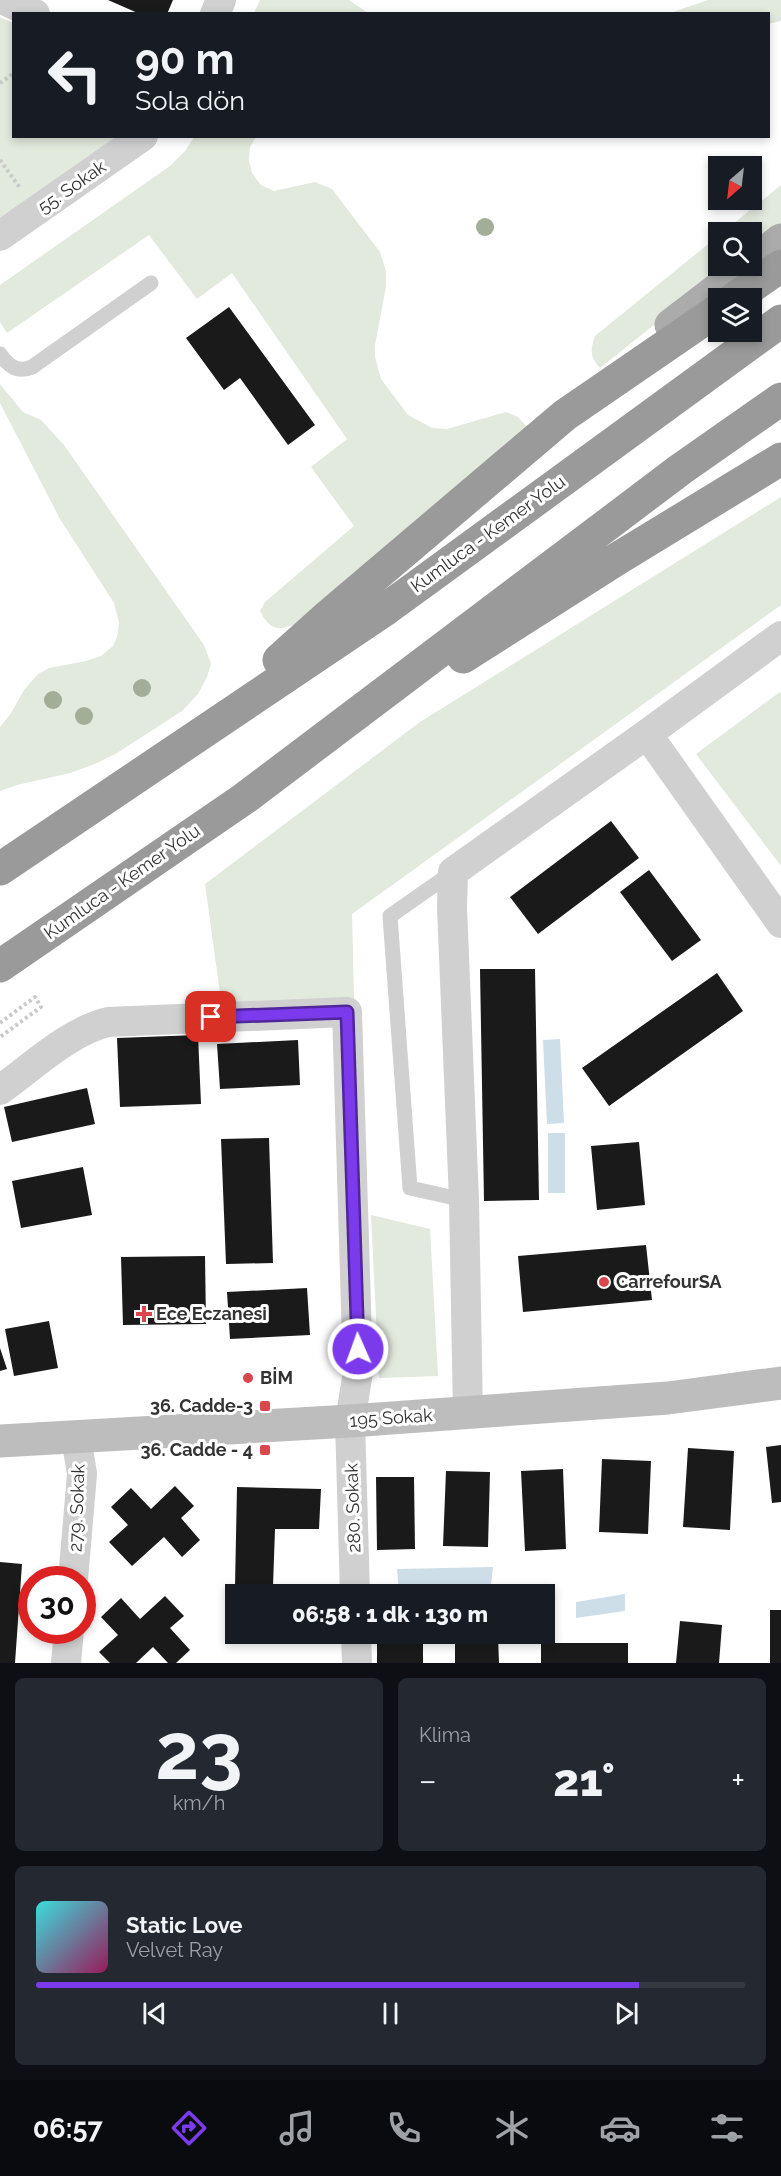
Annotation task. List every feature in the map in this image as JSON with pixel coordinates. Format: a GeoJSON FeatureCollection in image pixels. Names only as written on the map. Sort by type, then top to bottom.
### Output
{"type":"FeatureCollection","features":[{"type":"Feature","properties":{"kind":"highway"},"geometry":{"type":"LineString","coordinates":[[749,288],[781,266]]}},
{"type":"Feature","properties":{"kind":"highway","name":"Kumluca - Kemer Yolu"},"geometry":{"type":"LineString","coordinates":[[190,740],[337,608],[565,415],[708,317]]}},
{"type":"Feature","properties":{"kind":"highway","name":"Kumluca - Kemer Yolu"},"geometry":{"type":"LineString","coordinates":[[0,869],[386,609],[781,321]]}},
{"type":"Feature","properties":{"kind":"highway","name":"Kumluca - Kemer Yolu"},"geometry":{"type":"LineString","coordinates":[[245,798],[681,469],[781,399]]}},
{"type":"Feature","properties":{"kind":"highway","name":"Kumluca - Kemer Yolu"},"geometry":{"type":"LineString","coordinates":[[0,966],[245,798],[617,559],[781,459]]}},
{"type":"Feature","properties":{"kind":"main road"},"geometry":{"type":"LineString","coordinates":[[762,255],[781,240]]}},
{"type":"Feature","properties":{"kind":"main road"},"geometry":{"type":"LineString","coordinates":[[565,415],[608,374],[735,276]]}},
{"type":"Feature","properties":{"kind":"street"},"geometry":{"type":"LineString","coordinates":[[4,0],[31,12]]}},
{"type":"Feature","properties":{"kind":"street","name":"55. Sokak"},"geometry":{"type":"LineString","coordinates":[[0,236],[140,138]]}},
{"type":"Feature","properties":{"kind":"street"},"geometry":{"type":"LineString","coordinates":[[468,1413],[464,1200],[452,907],[453,872],[781,636]]}},
{"type":"Feature","properties":{"kind":"street"},"geometry":{"type":"LineString","coordinates":[[647,734],[781,923]]}},
{"type":"Feature","properties":{"kind":"street","name":"280. Sokak"},"geometry":{"type":"LineString","coordinates":[[0,1090],[74,1037],[96,1025],[108,1022],[347,1012],[358,1372],[350,1421],[355,1584]]}},
{"type":"Feature","properties":{"kind":"street","name":"195 Sokak"},"geometry":{"type":"LineString","coordinates":[[0,1441],[468,1413],[668,1398],[781,1383]]}},
{"type":"Feature","properties":{"kind":"street","name":"279. Sokak"},"geometry":{"type":"LineString","coordinates":[[74,1566],[82,1474],[76,1437]]}},
{"type":"Feature","properties":{"kind":"street"},"geometry":{"type":"LineString","coordinates":[[66,1663],[68,1644]]}},
{"type":"Feature","properties":{"kind":"street"},"geometry":{"type":"LineString","coordinates":[[356,1644],[357,1663]]}},
{"type":"Feature","properties":{"kind":"lane"},"geometry":{"type":"LineString","coordinates":[[0,354],[9,365],[16,369],[25,370],[33,367],[151,282]]}},
{"type":"Feature","properties":{"kind":"lane"},"geometry":{"type":"LineString","coordinates":[[453,872],[390,916],[410,1188],[464,1200]]}},
{"type":"Feature","properties":{"kind":"path"},"geometry":{"type":"LineString","coordinates":[[0,160],[20,188]]}},
{"type":"Feature","properties":{"kind":"path"},"geometry":{"type":"LineString","coordinates":[[0,1023],[35,997],[41,1007],[0,1037]]}},
{"type":"Feature","properties":{"kind":"shaded area"},"geometry":{"type":"Polygon","coordinates":[[[260,0],[349,0],[367,12],[254,12],[260,0]]]}},
{"type":"Feature","properties":{"kind":"shaded area"},"geometry":{"type":"Polygon","coordinates":[[[708,0],[781,0],[781,21],[770,24],[770,12],[673,12],[708,0]]]}},
{"type":"Feature","properties":{"kind":"shaded area"},"geometry":{"type":"Polygon","coordinates":[[[0,17],[12,23],[12,138],[116,138],[0,220],[0,17]]]}},
{"type":"Feature","properties":{"kind":"shaded area"},"geometry":{"type":"Polygon","coordinates":[[[193,138],[255,138],[250,147],[249,160],[252,173],[261,185],[274,191],[315,182],[332,189],[380,252],[386,271],[386,287],[375,345],[375,357],[381,379],[408,415],[432,428],[447,429],[506,412],[518,417],[527,427],[293,625],[287,627],[273,627],[266,621],[260,611],[265,602],[354,526],[311,467],[347,439],[232,273],[197,299],[149,235],[7,333],[0,322],[0,285],[170,166],[185,151],[193,138]]]}},
{"type":"Feature","properties":{"kind":"shaded area"},"geometry":{"type":"Polygon","coordinates":[[[781,185],[781,223],[762,239],[762,222],[735,222],[750,210],[762,210],[762,200],[781,185]]]}},
{"type":"Feature","properties":{"kind":"shaded area"},"geometry":{"type":"Polygon","coordinates":[[[708,244],[708,276],[715,276],[600,368],[592,353],[595,336],[708,244]]]}},
{"type":"Feature","properties":{"kind":"shaded area"},"geometry":{"type":"Polygon","coordinates":[[[0,384],[23,412],[41,420],[64,445],[204,645],[211,664],[198,694],[182,711],[117,753],[70,773],[0,791],[0,727],[24,690],[38,674],[49,668],[101,656],[113,646],[119,623],[114,603],[60,519],[0,403],[0,384]]]}},
{"type":"Feature","properties":{"kind":"shaded area"},"geometry":{"type":"Polygon","coordinates":[[[781,497],[781,605],[352,914],[354,999],[222,1008],[205,884],[420,722],[781,497]]]}},
{"type":"Feature","properties":{"kind":"shaded area"},"geometry":{"type":"Polygon","coordinates":[[[781,693],[781,866],[696,754],[781,693]]]}},
{"type":"Feature","properties":{"kind":"shaded area"},"geometry":{"type":"Polygon","coordinates":[[[560,1039],[564,1123],[547,1124],[543,1040],[560,1039]]]}},
{"type":"Feature","properties":{"kind":"shaded area"},"geometry":{"type":"Polygon","coordinates":[[[548,1133],[565,1133],[565,1193],[548,1193],[548,1133]]]}},
{"type":"Feature","properties":{"kind":"shaded area"},"geometry":{"type":"Polygon","coordinates":[[[371,1215],[430,1229],[438,1376],[379,1378],[371,1215]]]}},
{"type":"Feature","properties":{"kind":"shaded area"},"geometry":{"type":"Polygon","coordinates":[[[493,1567],[491,1584],[398,1584],[397,1569],[493,1567]]]}},
{"type":"Feature","properties":{"kind":"shaded area"},"geometry":{"type":"Polygon","coordinates":[[[625,1594],[625,1611],[576,1618],[576,1602],[625,1594]]]}},
{"type":"Feature","properties":{"kind":"building"},"geometry":{"type":"Polygon","coordinates":[[[108,0],[173,0],[168,12],[135,12],[108,0]]]}},
{"type":"Feature","properties":{"kind":"building"},"geometry":{"type":"Polygon","coordinates":[[[229,307],[315,425],[288,445],[240,378],[224,390],[186,338],[229,307]]]}},
{"type":"Feature","properties":{"kind":"building"},"geometry":{"type":"Polygon","coordinates":[[[611,821],[639,858],[538,934],[510,897],[611,821]]]}},
{"type":"Feature","properties":{"kind":"building"},"geometry":{"type":"Polygon","coordinates":[[[649,870],[701,940],[672,961],[620,892],[649,870]]]}},
{"type":"Feature","properties":{"kind":"building"},"geometry":{"type":"Polygon","coordinates":[[[480,969],[535,969],[539,1200],[484,1201],[480,969]]]}},
{"type":"Feature","properties":{"kind":"building"},"geometry":{"type":"Polygon","coordinates":[[[717,973],[743,1011],[609,1106],[582,1068],[717,973]]]}},
{"type":"Feature","properties":{"kind":"building"},"geometry":{"type":"Polygon","coordinates":[[[198,1035],[201,1104],[120,1107],[117,1038],[198,1035]]]}},
{"type":"Feature","properties":{"kind":"building"},"geometry":{"type":"Polygon","coordinates":[[[298,1040],[300,1085],[220,1089],[217,1044],[298,1040]]]}},
{"type":"Feature","properties":{"kind":"building"},"geometry":{"type":"Polygon","coordinates":[[[87,1088],[95,1124],[12,1142],[4,1107],[87,1088]]]}},
{"type":"Feature","properties":{"kind":"building"},"geometry":{"type":"Polygon","coordinates":[[[269,1138],[273,1263],[226,1264],[221,1139],[269,1138]]]}},
{"type":"Feature","properties":{"kind":"building"},"geometry":{"type":"Polygon","coordinates":[[[639,1142],[645,1205],[597,1210],[591,1146],[639,1142]]]}},
{"type":"Feature","properties":{"kind":"building"},"geometry":{"type":"Polygon","coordinates":[[[83,1167],[92,1215],[21,1228],[12,1181],[83,1167]]]}},
{"type":"Feature","properties":{"kind":"building"},"geometry":{"type":"Polygon","coordinates":[[[646,1245],[652,1300],[523,1312],[518,1256],[646,1245]]]}},
{"type":"Feature","properties":{"kind":"building"},"geometry":{"type":"Polygon","coordinates":[[[205,1256],[206,1324],[123,1325],[121,1257],[205,1256]]]}},
{"type":"Feature","properties":{"kind":"building"},"geometry":{"type":"Polygon","coordinates":[[[307,1288],[310,1335],[230,1339],[227,1292],[307,1288]]]}},
{"type":"Feature","properties":{"kind":"building"},"geometry":{"type":"Polygon","coordinates":[[[49,1321],[58,1368],[14,1376],[5,1329],[49,1321]]]}},
{"type":"Feature","properties":{"kind":"building"},"geometry":{"type":"Polygon","coordinates":[[[0,1348],[7,1369],[0,1371],[0,1348]]]}},
{"type":"Feature","properties":{"kind":"building"},"geometry":{"type":"Polygon","coordinates":[[[781,1445],[781,1502],[772,1503],[766,1447],[781,1445]]]}},
{"type":"Feature","properties":{"kind":"building"},"geometry":{"type":"Polygon","coordinates":[[[688,1448],[734,1451],[730,1530],[683,1527],[688,1448]]]}},
{"type":"Feature","properties":{"kind":"building"},"geometry":{"type":"Polygon","coordinates":[[[602,1459],[651,1461],[648,1534],[599,1532],[602,1459]]]}},
{"type":"Feature","properties":{"kind":"building"},"geometry":{"type":"Polygon","coordinates":[[[563,1469],[566,1549],[525,1551],[521,1471],[563,1469]]]}},
{"type":"Feature","properties":{"kind":"building"},"geometry":{"type":"Polygon","coordinates":[[[446,1471],[490,1472],[488,1547],[443,1546],[446,1471]]]}},
{"type":"Feature","properties":{"kind":"building"},"geometry":{"type":"Polygon","coordinates":[[[376,1477],[414,1477],[415,1549],[377,1550],[376,1477]]]}},
{"type":"Feature","properties":{"kind":"building"},"geometry":{"type":"Polygon","coordinates":[[[175,1486],[194,1506],[181,1518],[200,1540],[182,1557],[164,1537],[132,1566],[109,1542],[128,1525],[111,1507],[131,1488],[151,1509],[175,1486]]]}},
{"type":"Feature","properties":{"kind":"building"},"geometry":{"type":"Polygon","coordinates":[[[237,1487],[321,1489],[319,1529],[275,1529],[273,1584],[235,1584],[237,1487]]]}},
{"type":"Feature","properties":{"kind":"building"},"geometry":{"type":"Polygon","coordinates":[[[0,1562],[22,1564],[18,1566],[15,1663],[0,1663],[0,1562]]]}},
{"type":"Feature","properties":{"kind":"building"},"geometry":{"type":"Polygon","coordinates":[[[165,1596],[184,1616],[170,1628],[190,1650],[176,1663],[168,1663],[153,1647],[136,1663],[110,1663],[99,1652],[118,1635],[101,1617],[121,1598],[140,1619],[165,1596]]]}},
{"type":"Feature","properties":{"kind":"building"},"geometry":{"type":"Polygon","coordinates":[[[770,1610],[781,1610],[781,1663],[770,1663],[770,1610]]]}},
{"type":"Feature","properties":{"kind":"building"},"geometry":{"type":"Polygon","coordinates":[[[680,1621],[722,1625],[719,1663],[676,1663],[680,1621]]]}},
{"type":"Feature","properties":{"kind":"building"},"geometry":{"type":"Polygon","coordinates":[[[628,1643],[628,1663],[541,1663],[541,1644],[628,1643]]]}},
{"type":"Feature","properties":{"kind":"building"},"geometry":{"type":"Polygon","coordinates":[[[377,1644],[423,1644],[423,1663],[377,1663],[377,1644]]]}},
{"type":"Feature","properties":{"kind":"building"},"geometry":{"type":"Polygon","coordinates":[[[455,1644],[498,1644],[499,1663],[455,1663],[455,1644]]]}},
{"type":"Feature","properties":{"kind":"place","name":"CarrefourSA"},"geometry":{"type":"Point","coordinates":[604,1282]}},
{"type":"Feature","properties":{"kind":"place","name":"Ece Eczanesi"},"geometry":{"type":"Point","coordinates":[144,1314]}},
{"type":"Feature","properties":{"kind":"place","name":"BİM"},"geometry":{"type":"Point","coordinates":[248,1378]}},
{"type":"Feature","properties":{"kind":"place","name":"36. Cadde-3"},"geometry":{"type":"Point","coordinates":[265,1406]}},
{"type":"Feature","properties":{"kind":"place","name":"36. Cadde - 4"},"geometry":{"type":"Point","coordinates":[265,1450]}},
{"type":"Feature","properties":{"kind":"route"},"geometry":{"type":"LineString","coordinates":[[211,1017],[347,1012],[358,1349]]}}]}
